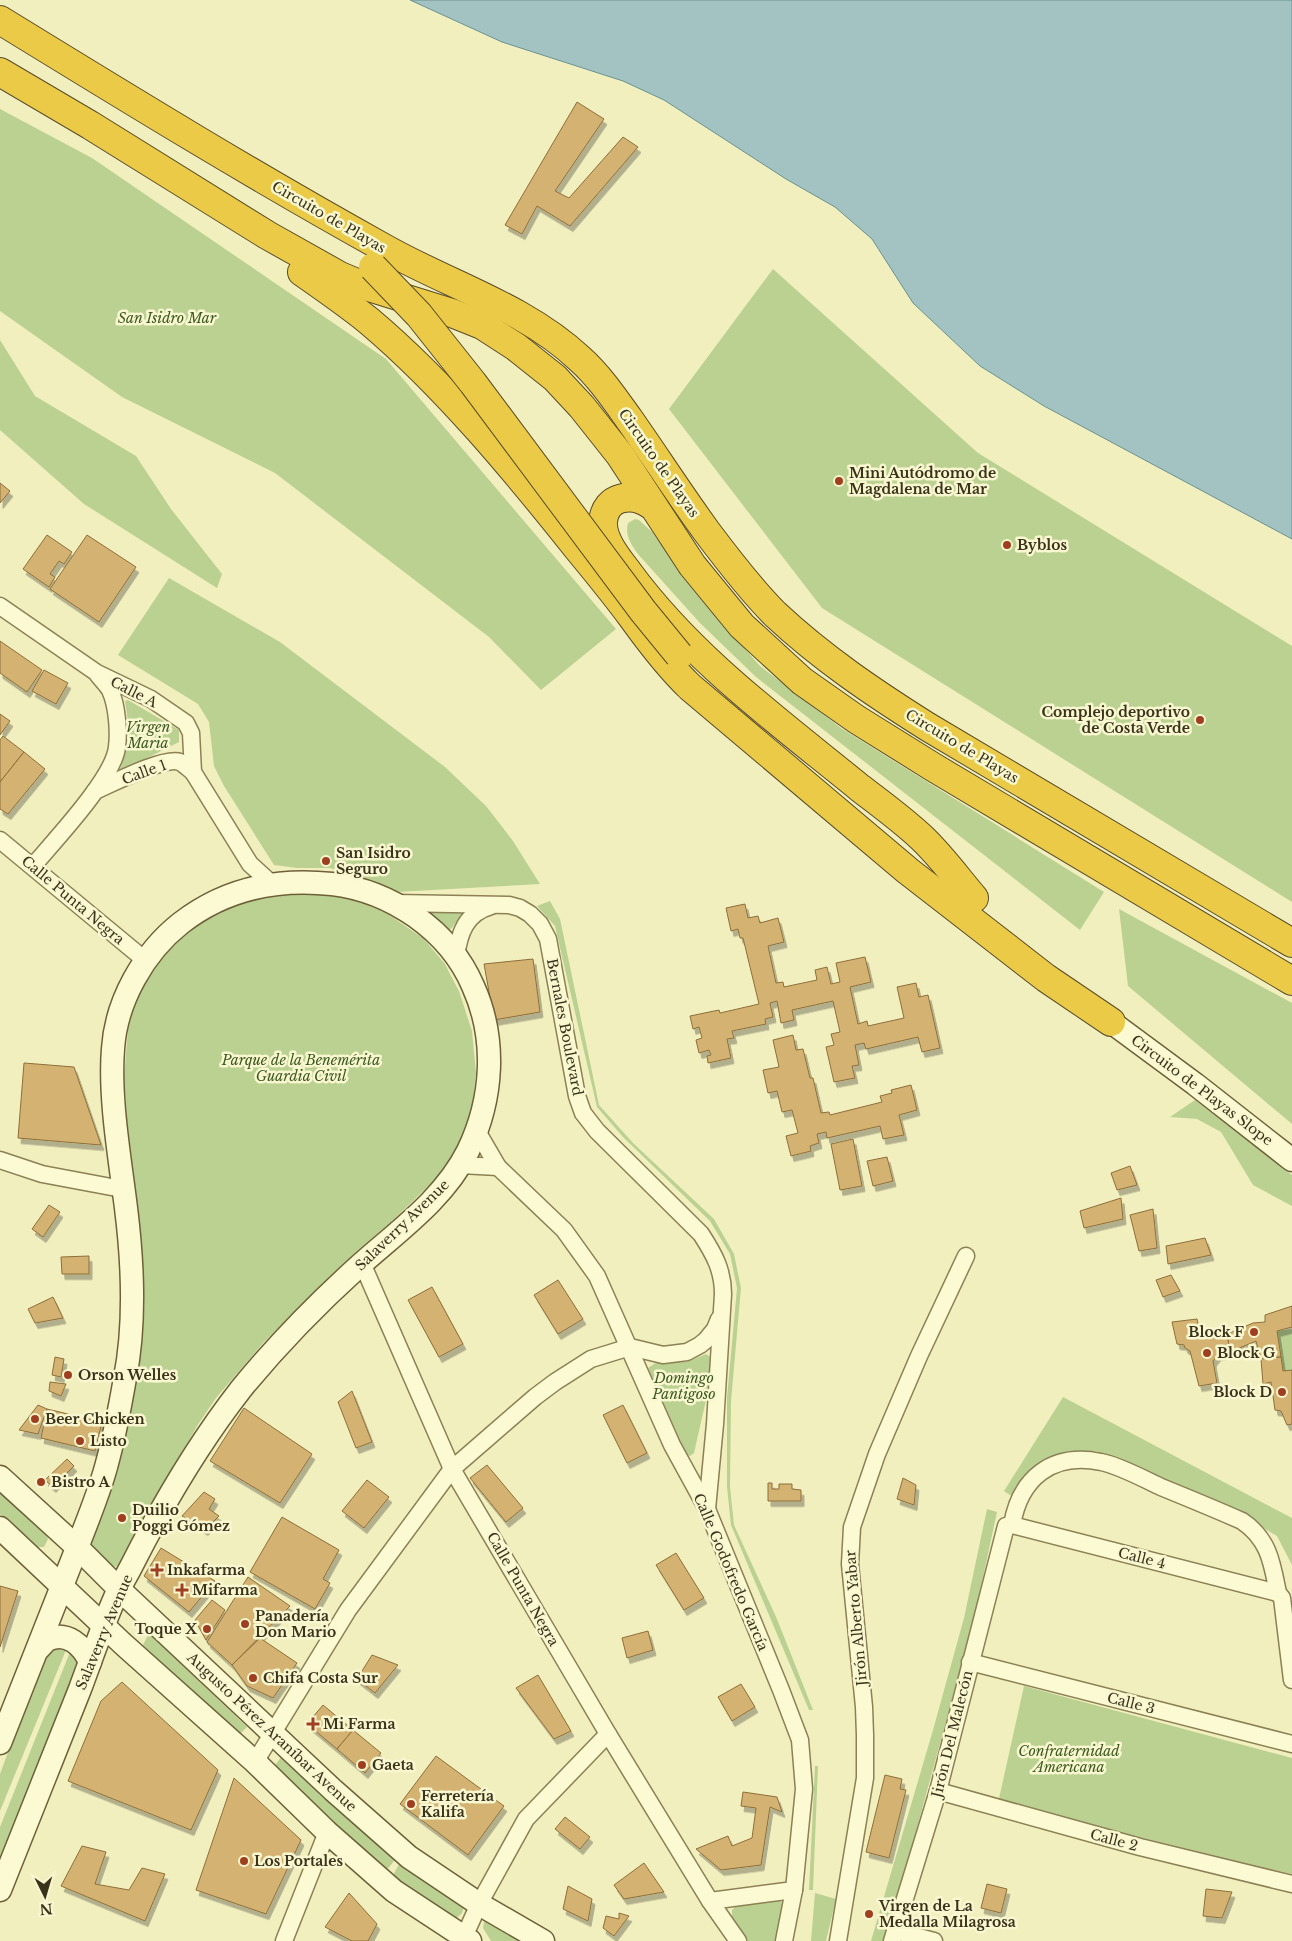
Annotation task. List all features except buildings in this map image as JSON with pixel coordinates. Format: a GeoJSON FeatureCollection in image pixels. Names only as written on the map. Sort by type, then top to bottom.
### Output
{"type":"FeatureCollection","features":[{"type":"Feature","properties":{"kind":"highway","name":"Circuito de Playas"},"geometry":{"type":"LineString","coordinates":[[0,20],[232,161],[339,223],[414,265],[488,299],[552,336],[581,359],[606,387],[707,532],[744,580],[804,640],[848,674],[928,727],[1292,943]]}},
{"type":"Feature","properties":{"kind":"highway"},"geometry":{"type":"LineString","coordinates":[[0,39],[284,206],[344,245],[373,268],[419,315],[473,383],[643,611],[679,655],[712,687],[974,898],[1111,1022]]}},
{"type":"Feature","properties":{"kind":"highway","name":"Circuito de Playas"},"geometry":{"type":"LineString","coordinates":[[0,72],[75,116],[266,236],[340,276],[359,284],[452,312],[482,325],[516,347],[555,378],[582,407],[620,455],[692,565],[742,626],[802,681],[856,720],[1292,981]]}},
{"type":"Feature","properties":{"kind":"highway"},"geometry":{"type":"LineString","coordinates":[[266,236],[283,258],[355,310],[390,340],[466,418],[530,490],[680,678],[908,871],[1046,978],[1111,1022]]}},
{"type":"Feature","properties":{"kind":"highway"},"geometry":{"type":"LineString","coordinates":[[651,505],[634,497],[618,499],[610,505],[603,520],[609,542],[637,584],[718,672],[922,838],[974,898]]}},
{"type":"Feature","properties":{"kind":"main road","name":"Salaverry Avenue"},"geometry":{"type":"LineString","coordinates":[[0,1743],[63,1587],[106,1468],[126,1373],[133,1296],[114,1092],[113,1046],[124,1001],[145,960],[170,932],[198,910],[229,894],[281,882],[332,884],[364,891],[394,903],[423,922],[444,941],[469,975],[477,993],[487,1031],[489,1054],[487,1088],[477,1131],[452,1178],[429,1203],[304,1318],[242,1388],[197,1450],[148,1534],[119,1589],[0,1890]]}},
{"type":"Feature","properties":{"kind":"main road","name":"Circuito de Playas Slope"},"geometry":{"type":"LineString","coordinates":[[1111,1022],[1195,1084],[1292,1160]]}},
{"type":"Feature","properties":{"kind":"main road","name":"Augusto Pérez Araníbar Avenue"},"geometry":{"type":"LineString","coordinates":[[0,1477],[77,1547],[119,1589],[333,1790],[409,1857],[479,1904],[543,1941]]}},
{"type":"Feature","properties":{"kind":"main road"},"geometry":{"type":"LineString","coordinates":[[0,1528],[104,1626],[255,1762],[327,1832],[394,1891],[467,1939]]}},
{"type":"Feature","properties":{"kind":"main road"},"geometry":{"type":"LineString","coordinates":[[38,1649],[47,1640],[61,1638],[74,1641],[84,1650],[90,1662]]}},
{"type":"Feature","properties":{"kind":"street","name":"Calle A"},"geometry":{"type":"LineString","coordinates":[[0,606],[97,673],[151,699],[186,723],[191,734],[193,772],[263,886]]}},
{"type":"Feature","properties":{"kind":"street","name":"Calle 1"},"geometry":{"type":"LineString","coordinates":[[33,866],[95,792],[110,768],[118,748],[115,706],[110,690],[97,673]]}},
{"type":"Feature","properties":{"kind":"street","name":"Calle 1"},"geometry":{"type":"LineString","coordinates":[[95,792],[143,770],[168,762],[180,762],[193,772]]}},
{"type":"Feature","properties":{"kind":"street","name":"Calle Punta Negra"},"geometry":{"type":"LineString","coordinates":[[0,840],[145,960]]}},
{"type":"Feature","properties":{"kind":"street","name":"Bernales Boulevard"},"geometry":{"type":"LineString","coordinates":[[394,903],[509,905],[526,911],[536,918],[548,939],[577,1096],[584,1113],[597,1131],[701,1234],[712,1250],[722,1278],[722,1312],[715,1424],[707,1509]]}},
{"type":"Feature","properties":{"kind":"street"},"geometry":{"type":"LineString","coordinates":[[456,957],[461,932],[468,920],[478,911],[493,905]]}},
{"type":"Feature","properties":{"kind":"street","name":"Calle Godofredo García"},"geometry":{"type":"LineString","coordinates":[[477,1131],[498,1167],[564,1230],[597,1276],[672,1445],[707,1509],[800,1740],[804,1789],[794,1890],[784,1941]]}},
{"type":"Feature","properties":{"kind":"street"},"geometry":{"type":"LineString","coordinates":[[0,1160],[42,1174],[122,1189]]}},
{"type":"Feature","properties":{"kind":"street"},"geometry":{"type":"LineString","coordinates":[[460,1165],[498,1167]]}},
{"type":"Feature","properties":{"kind":"street","name":"Jirón Alberto Yabar"},"geometry":{"type":"LineString","coordinates":[[838,1941],[865,1766],[864,1707],[850,1564],[852,1527],[877,1454],[919,1356],[966,1256]]}},
{"type":"Feature","properties":{"kind":"street","name":"Calle Punta Negra"},"geometry":{"type":"LineString","coordinates":[[362,1264],[452,1469],[608,1734],[710,1901],[738,1941]]}},
{"type":"Feature","properties":{"kind":"street","name":"Bernales Boulevard"},"geometry":{"type":"LineString","coordinates":[[630,1347],[663,1355],[679,1354],[693,1350],[710,1335],[722,1312]]}},
{"type":"Feature","properties":{"kind":"street"},"geometry":{"type":"LineString","coordinates":[[255,1762],[348,1610],[452,1469],[555,1382],[591,1359],[630,1347]]}},
{"type":"Feature","properties":{"kind":"street","name":"Jirón Del Malecón"},"geometry":{"type":"LineString","coordinates":[[893,1936],[938,1791],[970,1662],[1009,1526],[1023,1491],[1043,1469],[1077,1460],[1102,1462],[1242,1521],[1258,1533],[1268,1549],[1278,1593],[1282,1598],[1292,1680]]}},
{"type":"Feature","properties":{"kind":"street","name":"Calle 4"},"geometry":{"type":"LineString","coordinates":[[1009,1526],[1278,1593]]}},
{"type":"Feature","properties":{"kind":"street","name":"Calle 3"},"geometry":{"type":"LineString","coordinates":[[970,1662],[1292,1744]]}},
{"type":"Feature","properties":{"kind":"street"},"geometry":{"type":"LineString","coordinates":[[467,1939],[479,1904],[526,1818],[608,1734]]}},
{"type":"Feature","properties":{"kind":"street","name":"Calle 2"},"geometry":{"type":"LineString","coordinates":[[938,1791],[1131,1844],[1292,1884]]}},
{"type":"Feature","properties":{"kind":"street"},"geometry":{"type":"LineString","coordinates":[[284,1941],[327,1832]]}},
{"type":"Feature","properties":{"kind":"street"},"geometry":{"type":"LineString","coordinates":[[710,1901],[794,1890]]}},
{"type":"Feature","properties":{"kind":"street"},"geometry":{"type":"LineString","coordinates":[[893,1936],[934,1941]]}},
{"type":"Feature","properties":{"kind":"green space","name":"San Isidro Mar"},"geometry":{"type":"Polygon","coordinates":[[[0,109],[92,158],[386,359],[616,629],[541,690],[489,637],[275,473],[122,397],[0,311],[0,109]]]}},
{"type":"Feature","properties":{"kind":"green space"},"geometry":{"type":"Polygon","coordinates":[[[773,269],[978,453],[1292,646],[1292,902],[822,608],[669,409],[773,269]]]}},
{"type":"Feature","properties":{"kind":"green space"},"geometry":{"type":"Polygon","coordinates":[[[0,340],[35,396],[136,456],[171,509],[222,574],[217,588],[84,504],[0,430],[0,340]]]}},
{"type":"Feature","properties":{"kind":"green space"},"geometry":{"type":"Polygon","coordinates":[[[635,519],[639,520],[652,532],[696,593],[760,666],[841,728],[1104,892],[1080,930],[756,677],[700,623],[637,553],[630,542],[627,531],[628,523],[635,519]]]}},
{"type":"Feature","properties":{"kind":"green space"},"geometry":{"type":"Polygon","coordinates":[[[169,578],[280,642],[445,767],[486,806],[513,841],[540,884],[396,892],[330,868],[297,868],[274,865],[224,786],[214,766],[209,722],[198,704],[118,655],[169,578]]]}},
{"type":"Feature","properties":{"kind":"green space","name":"Virgen Maria"},"geometry":{"type":"Polygon","coordinates":[[[128,700],[179,730],[179,742],[119,772],[129,743],[125,701],[128,700]]]}},
{"type":"Feature","properties":{"kind":"green space","name":"Parque de la Benemérita Guardia Civil"},"geometry":{"type":"Polygon","coordinates":[[[290,892],[350,896],[388,914],[424,939],[445,964],[459,991],[472,1031],[476,1073],[472,1111],[464,1133],[446,1169],[393,1220],[332,1274],[263,1343],[216,1398],[197,1426],[124,1562],[120,1566],[112,1567],[90,1549],[142,1307],[139,1219],[124,1077],[128,1030],[135,1003],[154,964],[199,924],[259,894],[290,892]]]}},
{"type":"Feature","properties":{"kind":"green space"},"geometry":{"type":"Polygon","coordinates":[[[550,901],[560,919],[599,1105],[633,1143],[714,1219],[734,1254],[741,1288],[731,1401],[730,1487],[734,1525],[777,1619],[813,1710],[809,1710],[731,1525],[727,1487],[727,1398],[737,1288],[730,1254],[710,1221],[623,1137],[597,1107],[555,926],[537,906],[550,901]]]}},
{"type":"Feature","properties":{"kind":"green space"},"geometry":{"type":"Polygon","coordinates":[[[1119,909],[1292,1003],[1292,1124],[1128,986],[1119,909]]]}},
{"type":"Feature","properties":{"kind":"green space"},"geometry":{"type":"Polygon","coordinates":[[[426,911],[465,911],[451,929],[443,929],[426,911]]]}},
{"type":"Feature","properties":{"kind":"green space"},"geometry":{"type":"Polygon","coordinates":[[[1195,1100],[1292,1175],[1292,1206],[1253,1185],[1221,1132],[1197,1119],[1170,1117],[1195,1100]]]}},
{"type":"Feature","properties":{"kind":"green space"},"geometry":{"type":"Polygon","coordinates":[[[1292,1329],[1292,1370],[1283,1371],[1277,1331],[1292,1329]]]}},
{"type":"Feature","properties":{"kind":"green space","name":"Domingo Pantigoso"},"geometry":{"type":"Polygon","coordinates":[[[706,1354],[715,1360],[694,1453],[690,1456],[686,1454],[648,1368],[657,1362],[687,1362],[706,1354]]]}},
{"type":"Feature","properties":{"kind":"green space"},"geometry":{"type":"Polygon","coordinates":[[[1063,1397],[1292,1518],[1292,1565],[1277,1536],[1243,1516],[1096,1451],[1038,1466],[1013,1497],[1004,1491],[1063,1397]]]}},
{"type":"Feature","properties":{"kind":"green space"},"geometry":{"type":"Polygon","coordinates":[[[0,1491],[45,1531],[48,1539],[44,1547],[36,1547],[0,1514],[0,1491]]]}},
{"type":"Feature","properties":{"kind":"green space"},"geometry":{"type":"Polygon","coordinates":[[[987,1509],[997,1512],[974,1619],[886,1941],[871,1941],[964,1618],[987,1509]]]}},
{"type":"Feature","properties":{"kind":"green space"},"geometry":{"type":"Polygon","coordinates":[[[149,1633],[247,1727],[239,1735],[143,1645],[149,1633]]]}},
{"type":"Feature","properties":{"kind":"green space"},"geometry":{"type":"Polygon","coordinates":[[[59,1649],[66,1650],[0,1811],[0,1774],[43,1657],[48,1652],[59,1649]]]}},
{"type":"Feature","properties":{"kind":"green space"},"geometry":{"type":"Polygon","coordinates":[[[70,1652],[85,1667],[0,1878],[0,1827],[70,1652]]]}},
{"type":"Feature","properties":{"kind":"green space","name":"Confraternidad Americana"},"geometry":{"type":"Polygon","coordinates":[[[1024,1686],[1292,1758],[1292,1874],[998,1803],[1024,1686]]]}},
{"type":"Feature","properties":{"kind":"green space"},"geometry":{"type":"Polygon","coordinates":[[[282,1756],[398,1856],[386,1871],[272,1769],[282,1756]]]}},
{"type":"Feature","properties":{"kind":"green space"},"geometry":{"type":"Polygon","coordinates":[[[815,1766],[818,1766],[813,1890],[809,1890],[815,1766]]]}},
{"type":"Feature","properties":{"kind":"green space"},"geometry":{"type":"Polygon","coordinates":[[[402,1859],[465,1903],[462,1913],[454,1921],[393,1875],[402,1859]]]}},
{"type":"Feature","properties":{"kind":"green space"},"geometry":{"type":"Polygon","coordinates":[[[815,1893],[836,1899],[826,1941],[811,1941],[815,1893]]]}},
{"type":"Feature","properties":{"kind":"green space"},"geometry":{"type":"Polygon","coordinates":[[[775,1898],[780,1900],[783,1905],[780,1941],[748,1941],[732,1920],[732,1910],[735,1907],[775,1898]]]}},
{"type":"Feature","properties":{"kind":"green space"},"geometry":{"type":"Polygon","coordinates":[[[485,1917],[528,1941],[491,1941],[483,1928],[485,1917]]]}},
{"type":"Feature","properties":{"kind":"water"},"geometry":{"type":"Polygon","coordinates":[[[410,0],[1292,0],[1292,539],[1044,406],[980,366],[913,303],[872,239],[835,207],[786,179],[664,100],[623,81],[502,42],[410,0]]]}},
{"type":"Feature","properties":{"kind":"place","name":"Mini Autódromo de Magdalena de Mar"},"geometry":{"type":"Point","coordinates":[839,481]}},
{"type":"Feature","properties":{"kind":"place","name":"Byblos"},"geometry":{"type":"Point","coordinates":[1007,545]}},
{"type":"Feature","properties":{"kind":"place","name":"Complejo deportivo de Costa Verde"},"geometry":{"type":"Point","coordinates":[1200,720]}},
{"type":"Feature","properties":{"kind":"place","name":"San Isidro Seguro"},"geometry":{"type":"Point","coordinates":[326,861]}},
{"type":"Feature","properties":{"kind":"place","name":"Block F"},"geometry":{"type":"Point","coordinates":[1254,1332]}},
{"type":"Feature","properties":{"kind":"place","name":"Block G"},"geometry":{"type":"Point","coordinates":[1207,1353]}},
{"type":"Feature","properties":{"kind":"place","name":"Orson Welles"},"geometry":{"type":"Point","coordinates":[68,1375]}},
{"type":"Feature","properties":{"kind":"place","name":"Block D"},"geometry":{"type":"Point","coordinates":[1282,1392]}},
{"type":"Feature","properties":{"kind":"place","name":"Beer Chicken"},"geometry":{"type":"Point","coordinates":[35,1419]}},
{"type":"Feature","properties":{"kind":"place","name":"Listo"},"geometry":{"type":"Point","coordinates":[80,1441]}},
{"type":"Feature","properties":{"kind":"place","name":"Bistro A"},"geometry":{"type":"Point","coordinates":[41,1482]}},
{"type":"Feature","properties":{"kind":"place","name":"Duilio Poggi Gómez"},"geometry":{"type":"Point","coordinates":[122,1518]}},
{"type":"Feature","properties":{"kind":"place","name":"Inkafarma"},"geometry":{"type":"Point","coordinates":[157,1570]}},
{"type":"Feature","properties":{"kind":"place","name":"Mifarma"},"geometry":{"type":"Point","coordinates":[182,1590]}},
{"type":"Feature","properties":{"kind":"place","name":"Panadería Don Mario"},"geometry":{"type":"Point","coordinates":[245,1624]}},
{"type":"Feature","properties":{"kind":"place","name":"Toque X"},"geometry":{"type":"Point","coordinates":[207,1629]}},
{"type":"Feature","properties":{"kind":"place","name":"Chifa Costa Sur"},"geometry":{"type":"Point","coordinates":[253,1678]}},
{"type":"Feature","properties":{"kind":"place","name":"Mi Farma"},"geometry":{"type":"Point","coordinates":[313,1724]}},
{"type":"Feature","properties":{"kind":"place","name":"Gaeta"},"geometry":{"type":"Point","coordinates":[362,1765]}},
{"type":"Feature","properties":{"kind":"place","name":"Ferretería Kalifa"},"geometry":{"type":"Point","coordinates":[411,1804]}},
{"type":"Feature","properties":{"kind":"place","name":"Los Portales"},"geometry":{"type":"Point","coordinates":[244,1861]}},
{"type":"Feature","properties":{"kind":"place","name":"Virgen de La Medalla Milagrosa"},"geometry":{"type":"Point","coordinates":[869,1914]}}]}
